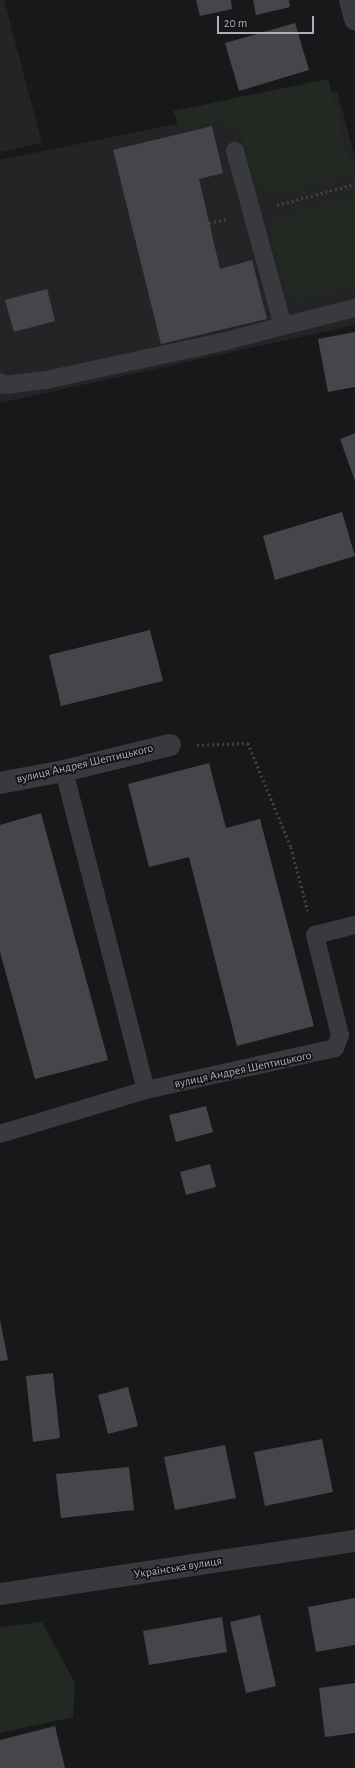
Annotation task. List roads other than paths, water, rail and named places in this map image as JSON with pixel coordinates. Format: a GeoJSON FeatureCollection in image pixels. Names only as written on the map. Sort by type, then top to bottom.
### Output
{"type":"FeatureCollection","features":[{"type":"Feature","properties":{"kind":"street"},"geometry":{"type":"LineString","coordinates":[[350,0],[355,19]]}},
{"type":"Feature","properties":{"kind":"street","name":"вулиця Андрея Шептицького"},"geometry":{"type":"LineString","coordinates":[[0,783],[64,771],[170,745]]}},
{"type":"Feature","properties":{"kind":"street","name":"Українська вулиця"},"geometry":{"type":"LineString","coordinates":[[0,1594],[355,1541]]}},
{"type":"Feature","properties":{"kind":"lane"},"geometry":{"type":"LineString","coordinates":[[235,151],[283,326]]}},
{"type":"Feature","properties":{"kind":"lane"},"geometry":{"type":"LineString","coordinates":[[0,382],[5,385],[46,380],[226,341],[355,308]]}},
{"type":"Feature","properties":{"kind":"lane"},"geometry":{"type":"LineString","coordinates":[[64,771],[146,1090]]}},
{"type":"Feature","properties":{"kind":"lane","name":"вулиця Андрея Шептицького"},"geometry":{"type":"LineString","coordinates":[[0,1134],[146,1090],[335,1048],[340,1035],[315,935],[355,925]]}}]}
